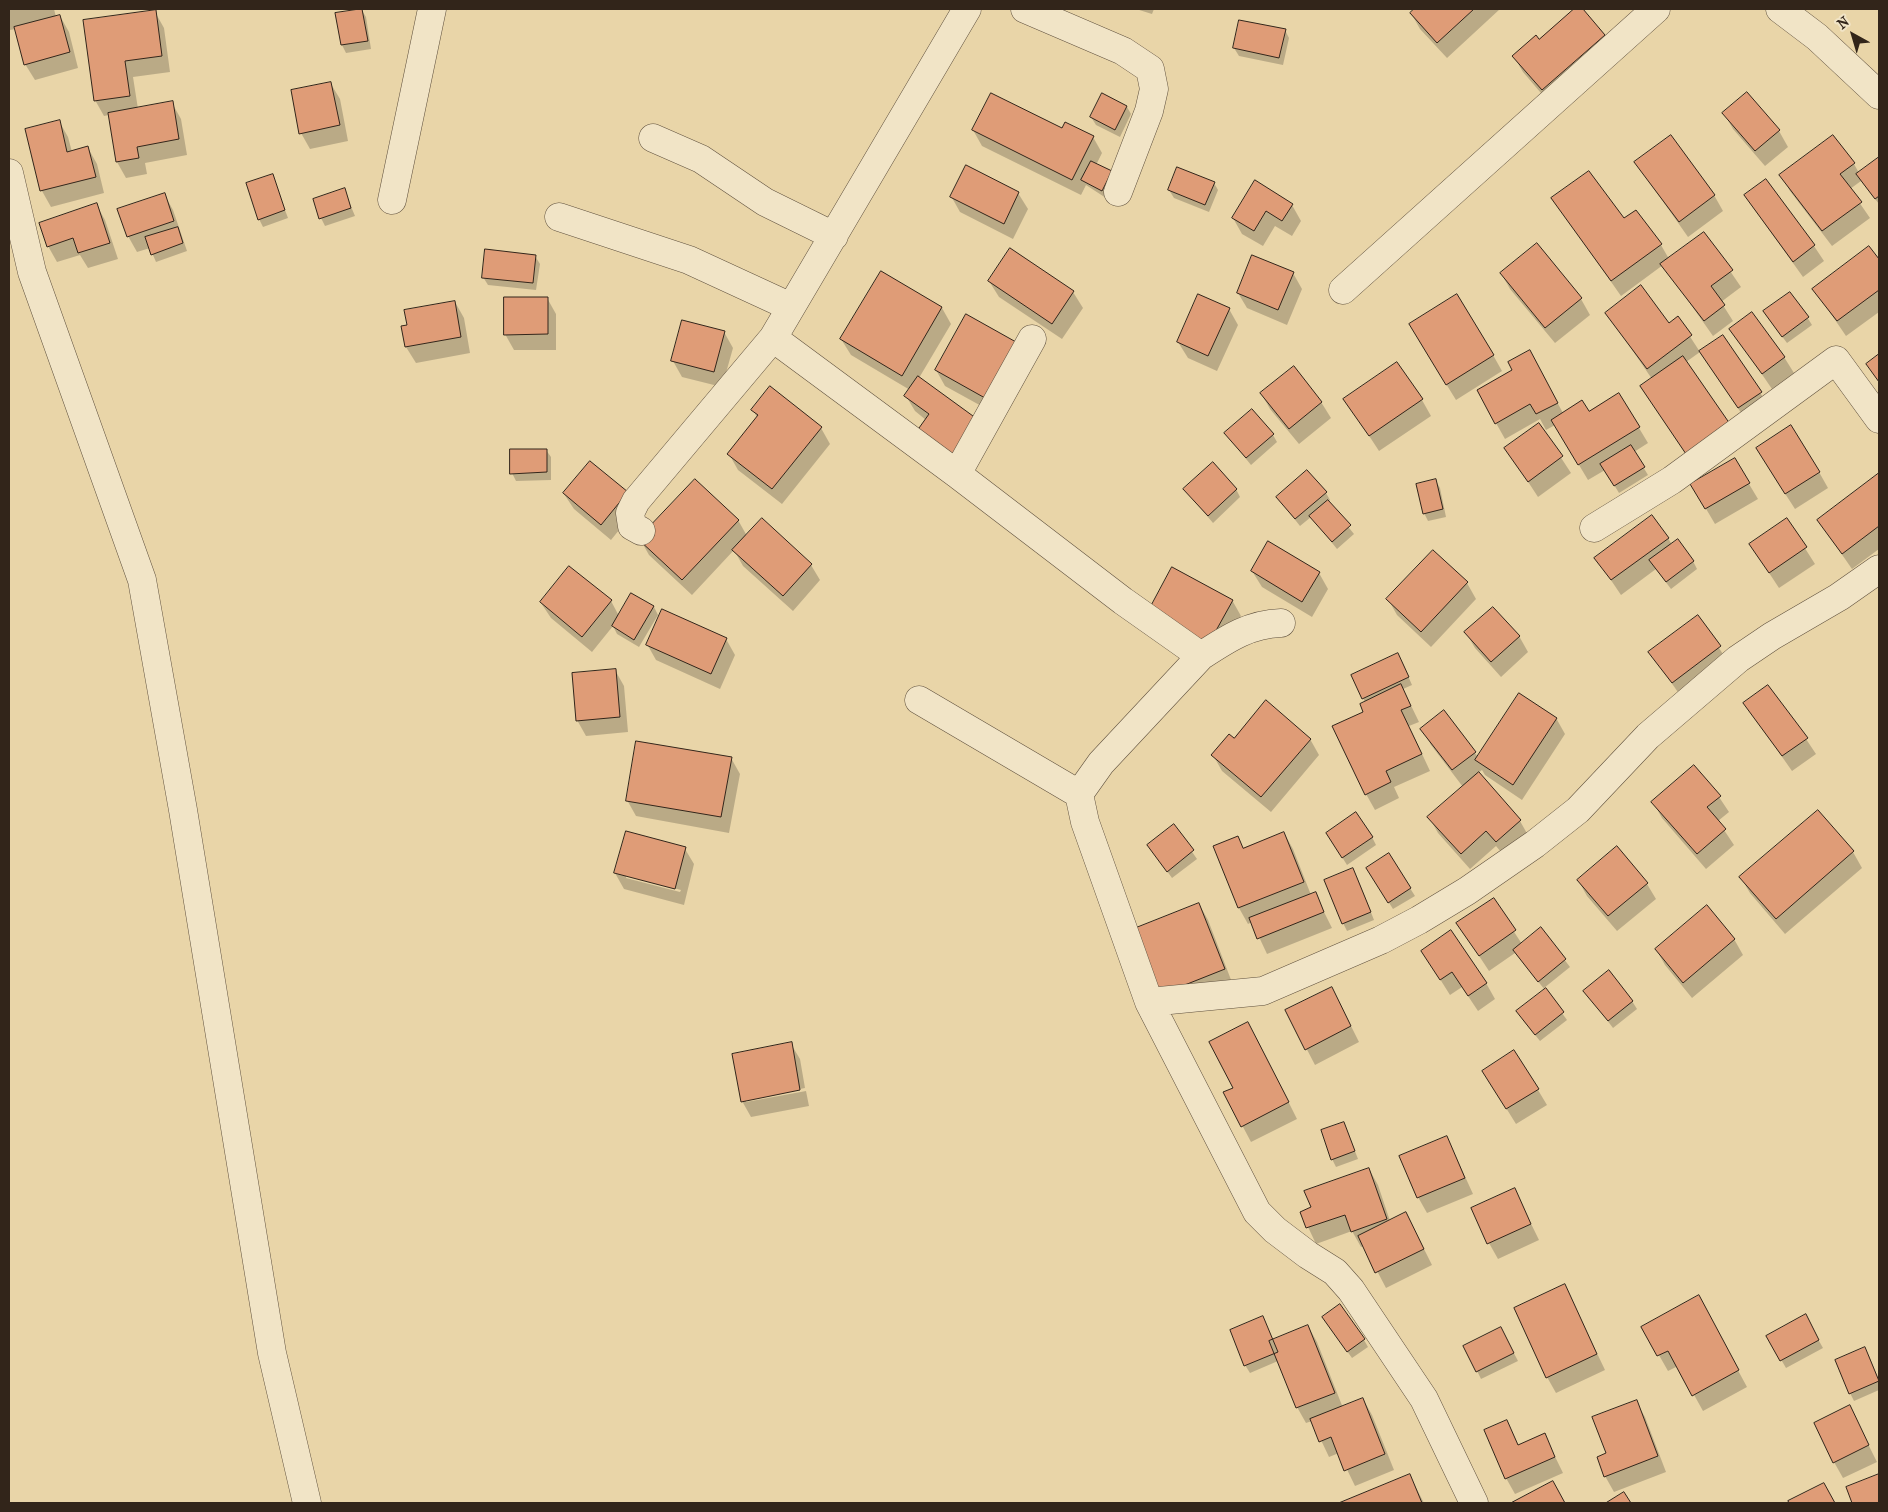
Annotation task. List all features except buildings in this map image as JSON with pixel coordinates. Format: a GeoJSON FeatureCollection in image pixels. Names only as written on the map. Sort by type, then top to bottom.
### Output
{"type":"FeatureCollection","features":[{"type":"Feature","properties":{"kind":"street"},"geometry":{"type":"LineString","coordinates":[[392,200],[432,9]]}},
{"type":"Feature","properties":{"kind":"street"},"geometry":{"type":"LineString","coordinates":[[641,530],[632,526],[630,513],[636,501],[773,338],[966,9]]}},
{"type":"Feature","properties":{"kind":"street"},"geometry":{"type":"LineString","coordinates":[[1025,9],[1124,51],[1150,69],[1154,89],[1149,111],[1118,192]]}},
{"type":"Feature","properties":{"kind":"street"},"geometry":{"type":"LineString","coordinates":[[1343,290],[1656,9]]}},
{"type":"Feature","properties":{"kind":"street"},"geometry":{"type":"LineString","coordinates":[[1780,9],[1817,37],[1879,95]]}},
{"type":"Feature","properties":{"kind":"street"},"geometry":{"type":"LineString","coordinates":[[653,138],[701,159],[765,202],[834,236]]}},
{"type":"Feature","properties":{"kind":"street"},"geometry":{"type":"LineString","coordinates":[[9,173],[32,272],[142,580],[183,810],[272,1353],[306,1503]]}},
{"type":"Feature","properties":{"kind":"street"},"geometry":{"type":"LineString","coordinates":[[559,217],[689,260],[791,308]]}},
{"type":"Feature","properties":{"kind":"street"},"geometry":{"type":"LineString","coordinates":[[773,338],[957,474],[1123,601],[1201,656]]}},
{"type":"Feature","properties":{"kind":"street"},"geometry":{"type":"LineString","coordinates":[[957,474],[1032,338]]}},
{"type":"Feature","properties":{"kind":"street"},"geometry":{"type":"LineString","coordinates":[[1594,528],[1672,480],[1836,360],[1879,418]]}},
{"type":"Feature","properties":{"kind":"street"},"geometry":{"type":"LineString","coordinates":[[1148,1002],[1263,991],[1381,940],[1419,920],[1475,886],[1535,844],[1578,810],[1648,736],[1738,659],[1772,636],[1839,597],[1879,569]]}},
{"type":"Feature","properties":{"kind":"street"},"geometry":{"type":"LineString","coordinates":[[1079,794],[1100,763],[1201,656],[1230,637],[1262,624],[1281,623]]}},
{"type":"Feature","properties":{"kind":"street"},"geometry":{"type":"LineString","coordinates":[[919,700],[1079,794],[1086,822],[1148,1002],[1257,1212],[1276,1230],[1308,1255],[1335,1272],[1350,1290],[1424,1399],[1474,1503]]}}]}
